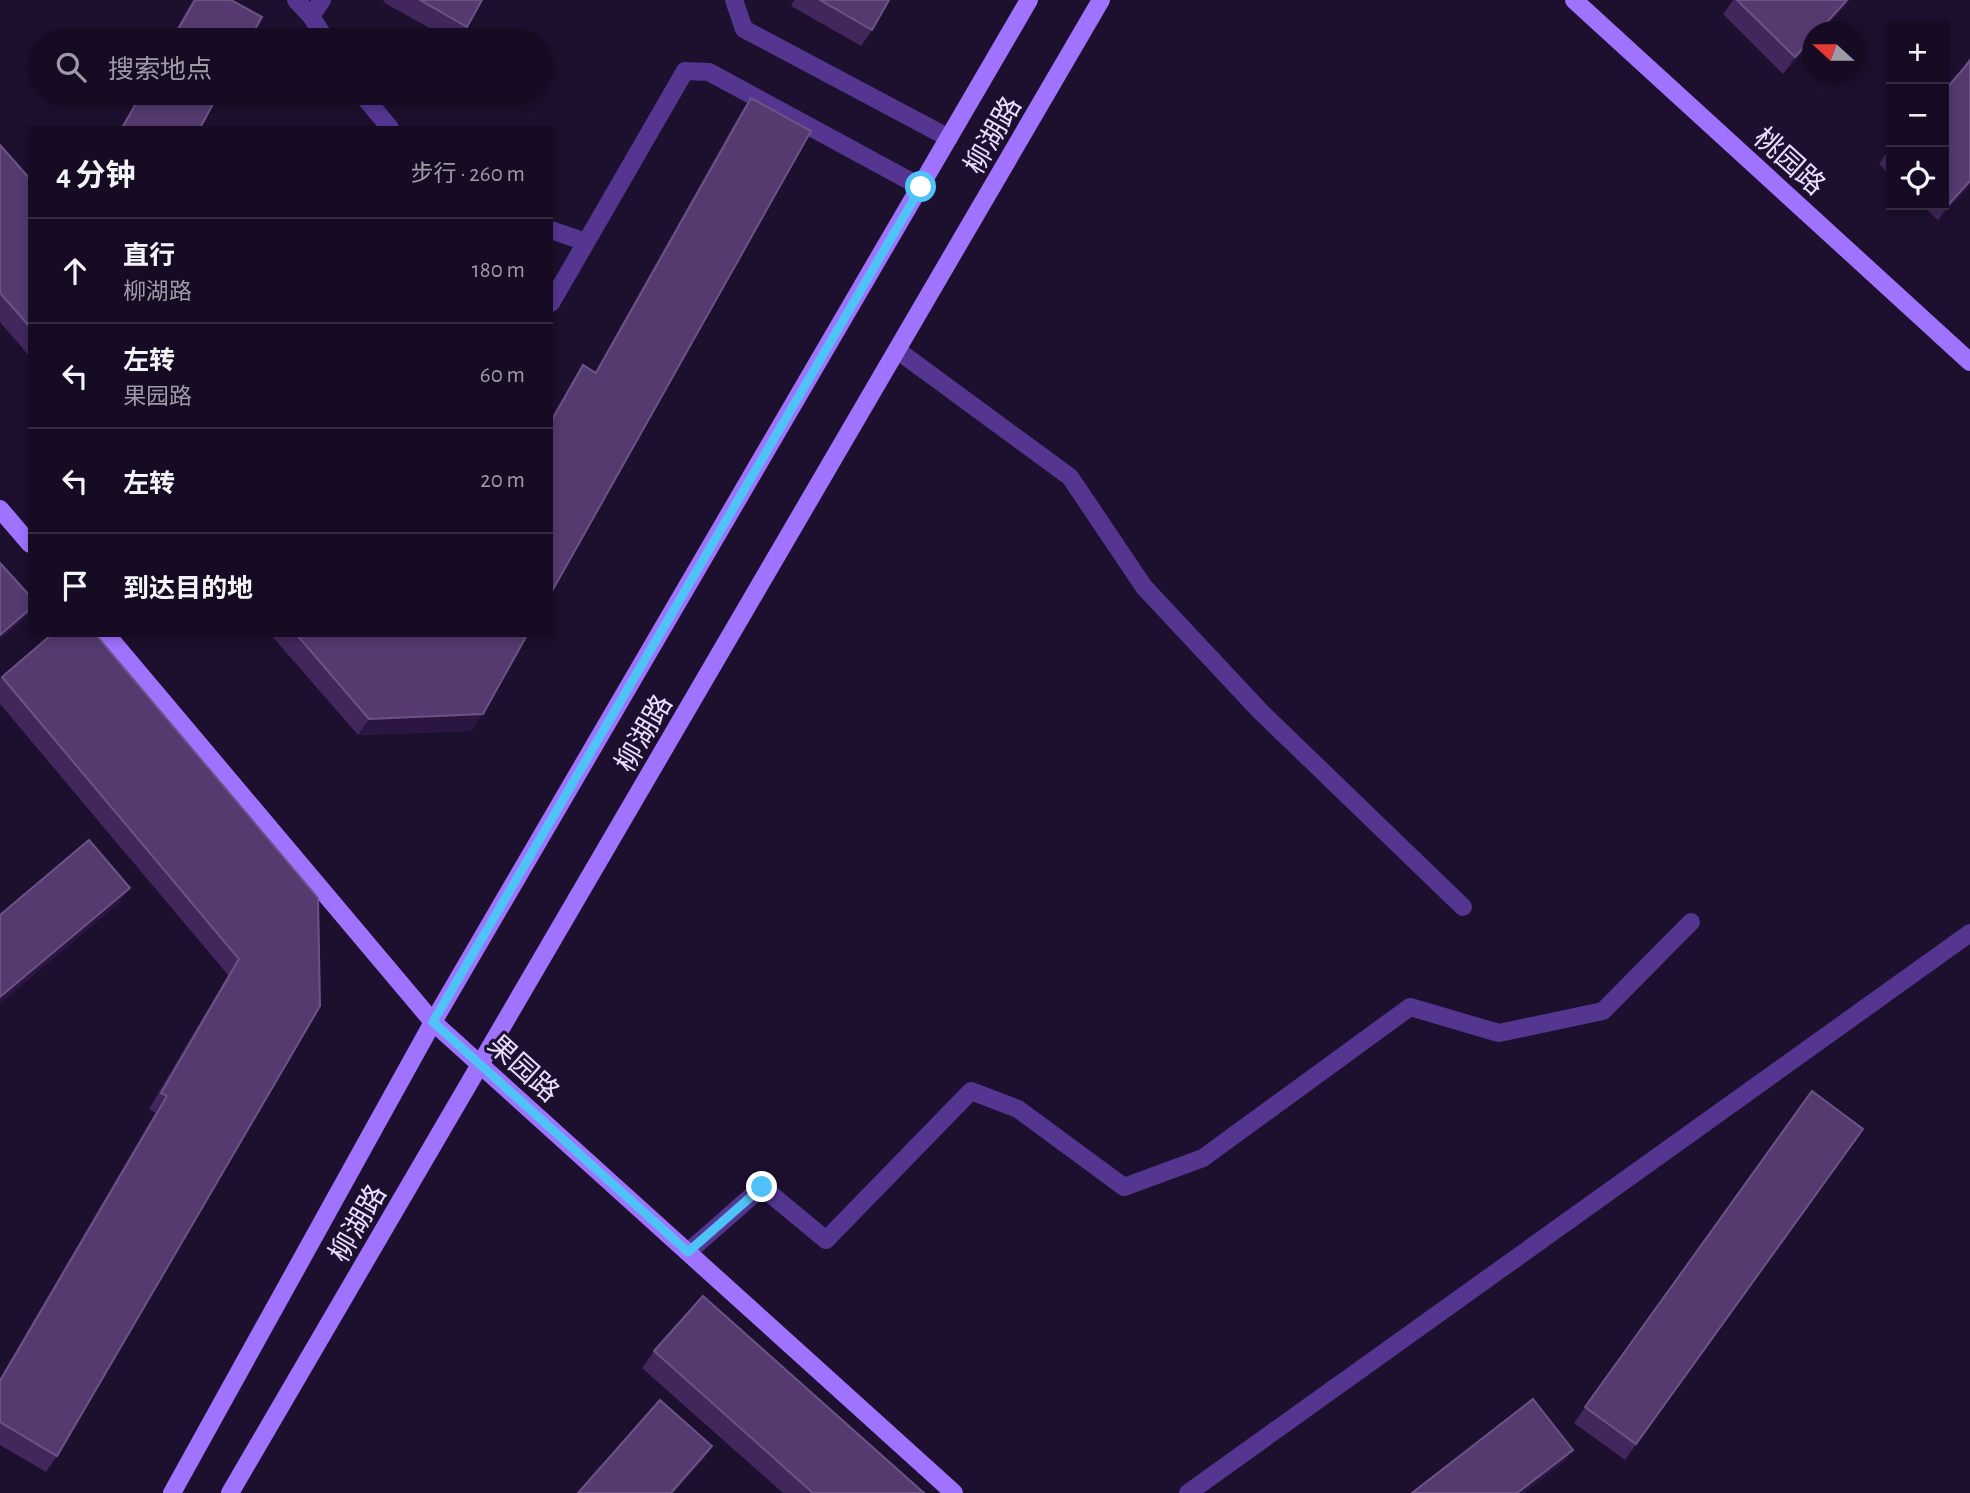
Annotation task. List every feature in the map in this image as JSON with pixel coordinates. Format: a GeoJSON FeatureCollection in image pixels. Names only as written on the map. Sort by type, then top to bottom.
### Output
{"type":"FeatureCollection","features":[{"type":"Feature","properties":{"kind":"main road","name":"柳湖路"},"geometry":{"type":"LineString","coordinates":[[172,1493],[433,1022],[1029,0]]}},
{"type":"Feature","properties":{"kind":"main road","name":"柳湖路"},"geometry":{"type":"LineString","coordinates":[[230,1493],[1101,0]]}},
{"type":"Feature","properties":{"kind":"main road","name":"桃园路"},"geometry":{"type":"LineString","coordinates":[[1574,0],[1970,362]]}},
{"type":"Feature","properties":{"kind":"main road"},"geometry":{"type":"LineString","coordinates":[[0,509],[28,542]]}},
{"type":"Feature","properties":{"kind":"main road","name":"果园路"},"geometry":{"type":"LineString","coordinates":[[109,637],[433,1022],[954,1493]]}},
{"type":"Feature","properties":{"kind":"street"},"geometry":{"type":"LineString","coordinates":[[296,0],[318,28]]}},
{"type":"Feature","properties":{"kind":"street"},"geometry":{"type":"LineString","coordinates":[[311,16],[322,0]]}},
{"type":"Feature","properties":{"kind":"street"},"geometry":{"type":"LineString","coordinates":[[734,0],[744,29],[949,138]]}},
{"type":"Feature","properties":{"kind":"street"},"geometry":{"type":"LineString","coordinates":[[553,300],[685,71],[709,72],[921,187]]}},
{"type":"Feature","properties":{"kind":"street"},"geometry":{"type":"LineString","coordinates":[[371,105],[388,126]]}},
{"type":"Feature","properties":{"kind":"street"},"geometry":{"type":"LineString","coordinates":[[553,231],[586,242]]}},
{"type":"Feature","properties":{"kind":"street"},"geometry":{"type":"LineString","coordinates":[[897,350],[1070,477],[1143,587],[1260,711],[1463,907]]}},
{"type":"Feature","properties":{"kind":"street"},"geometry":{"type":"LineString","coordinates":[[688,1252],[762,1187],[826,1240],[971,1091],[1018,1109],[1124,1187],[1203,1158],[1410,1007],[1499,1033],[1603,1011],[1691,922]]}},
{"type":"Feature","properties":{"kind":"street"},"geometry":{"type":"LineString","coordinates":[[1188,1493],[1970,933]]}},
{"type":"Feature","properties":{"kind":"building"},"geometry":{"type":"Polygon","coordinates":[[[195,0],[231,0],[262,17],[256,28],[179,28],[195,0]]]}},
{"type":"Feature","properties":{"kind":"building"},"geometry":{"type":"Polygon","coordinates":[[[420,0],[482,0],[467,27],[420,0]]]}},
{"type":"Feature","properties":{"kind":"building"},"geometry":{"type":"Polygon","coordinates":[[[820,0],[889,0],[872,30],[820,0]]]}},
{"type":"Feature","properties":{"kind":"building"},"geometry":{"type":"Polygon","coordinates":[[[1737,0],[1847,0],[1828,21],[1802,21],[1802,49],[1795,57],[1737,0]]]}},
{"type":"Feature","properties":{"kind":"building"},"geometry":{"type":"Polygon","coordinates":[[[1970,60],[1970,181],[1949,204],[1949,85],[1970,60]]]}},
{"type":"Feature","properties":{"kind":"building"},"geometry":{"type":"Polygon","coordinates":[[[751,98],[811,131],[553,589],[553,418],[583,365],[596,373],[751,98]]]}},
{"type":"Feature","properties":{"kind":"building"},"geometry":{"type":"Polygon","coordinates":[[[135,105],[212,105],[201,126],[123,126],[135,105]]]}},
{"type":"Feature","properties":{"kind":"building"},"geometry":{"type":"Polygon","coordinates":[[[0,145],[28,177],[28,325],[0,293],[0,145]]]}},
{"type":"Feature","properties":{"kind":"building"},"geometry":{"type":"Polygon","coordinates":[[[0,563],[28,594],[28,611],[0,635],[0,563]]]}},
{"type":"Feature","properties":{"kind":"building"},"geometry":{"type":"Polygon","coordinates":[[[49,637],[98,637],[318,898],[320,1006],[57,1456],[0,1422],[0,1381],[167,1096],[161,1093],[239,959],[2,677],[49,637]]]}},
{"type":"Feature","properties":{"kind":"building"},"geometry":{"type":"Polygon","coordinates":[[[299,637],[526,637],[483,714],[369,719],[299,637]]]}},
{"type":"Feature","properties":{"kind":"building"},"geometry":{"type":"Polygon","coordinates":[[[89,840],[130,888],[0,997],[0,915],[89,840]]]}},
{"type":"Feature","properties":{"kind":"building"},"geometry":{"type":"Polygon","coordinates":[[[1812,1091],[1863,1129],[1636,1444],[1585,1407],[1812,1091]]]}},
{"type":"Feature","properties":{"kind":"building"},"geometry":{"type":"Polygon","coordinates":[[[703,1296],[924,1493],[813,1493],[654,1351],[703,1296]]]}},
{"type":"Feature","properties":{"kind":"building"},"geometry":{"type":"Polygon","coordinates":[[[1533,1399],[1573,1450],[1517,1493],[1412,1493],[1533,1399]]]}},
{"type":"Feature","properties":{"kind":"building"},"geometry":{"type":"Polygon","coordinates":[[[660,1400],[712,1446],[671,1493],[578,1493],[660,1400]]]}},
{"type":"Feature","properties":{"kind":"route"},"geometry":{"type":"LineString","coordinates":[[762,1187],[688,1252],[433,1022],[921,187]]}}]}
